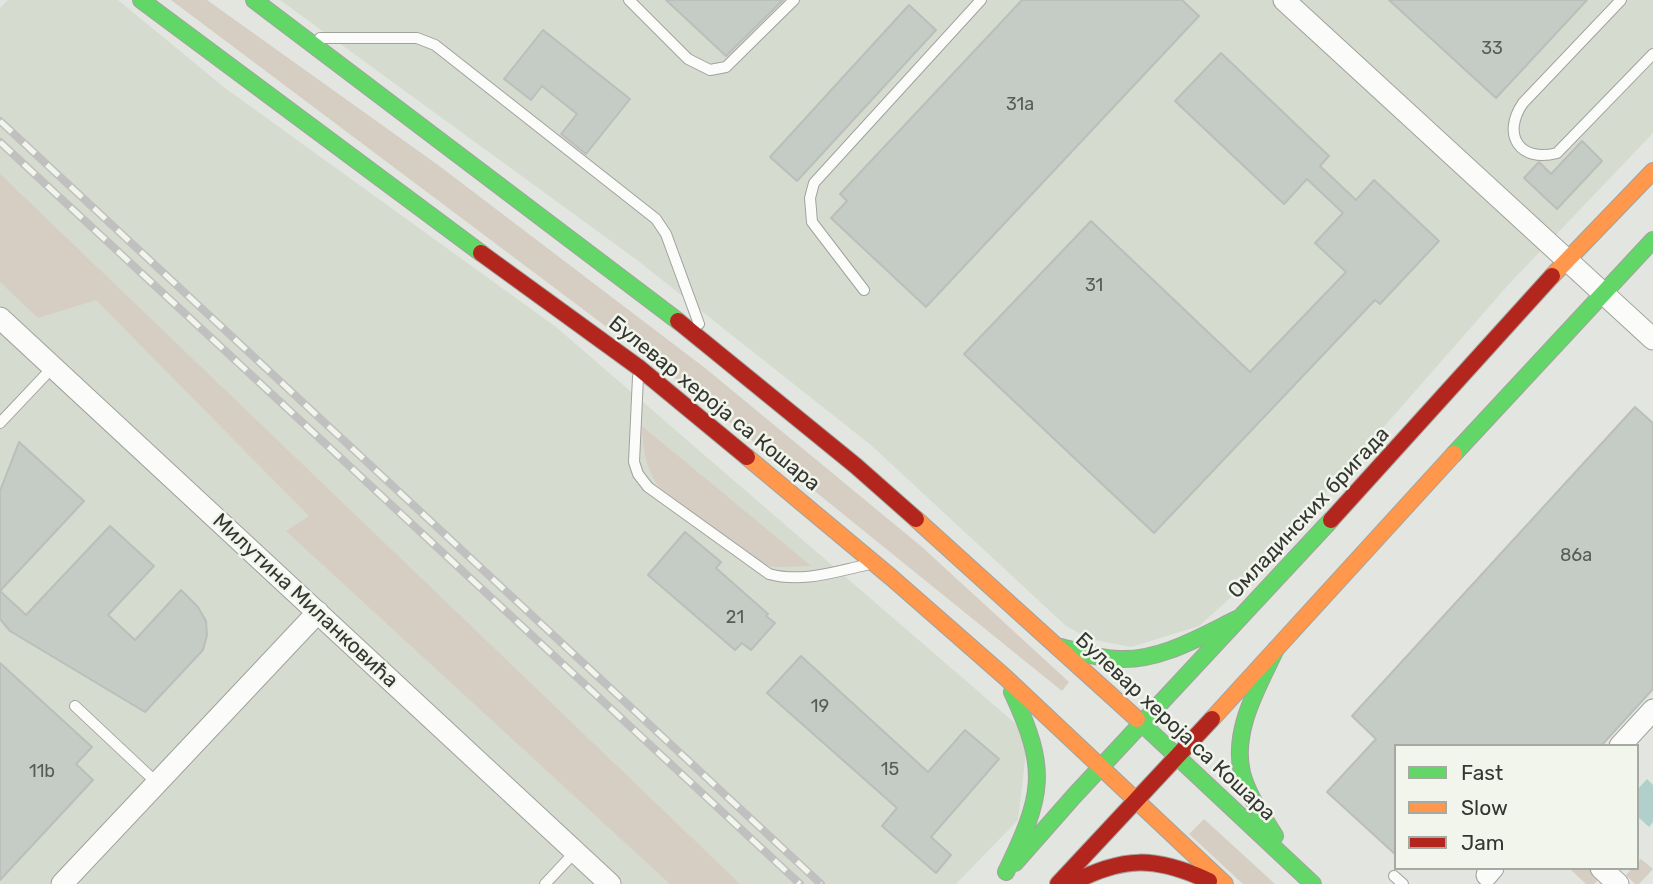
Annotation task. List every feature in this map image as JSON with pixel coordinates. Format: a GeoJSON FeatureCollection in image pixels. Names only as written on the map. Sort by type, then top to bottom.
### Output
{"type":"FeatureCollection","features":[{"type":"Feature","properties":{"kind":"main road","name":"Булевар хероја са Кошара"},"geometry":{"type":"LineString","coordinates":[[141,0],[638,367],[875,564],[1005,677],[1225,884]]}},
{"type":"Feature","properties":{"kind":"main road","name":"Булевар хероја са Кошара"},"geometry":{"type":"LineString","coordinates":[[254,0],[704,340],[856,466],[1058,646],[1313,884]]}},
{"type":"Feature","properties":{"kind":"main road","name":"Омладинских бригада"},"geometry":{"type":"LineString","coordinates":[[1001,878],[1100,767],[1418,425],[1515,314],[1653,171]]}},
{"type":"Feature","properties":{"kind":"main road"},"geometry":{"type":"LineString","coordinates":[[1058,884],[1653,240]]}},
{"type":"Feature","properties":{"kind":"main road"},"geometry":{"type":"LineString","coordinates":[[1058,646],[1102,657],[1129,659],[1177,647],[1241,617]]}},
{"type":"Feature","properties":{"kind":"main road"},"geometry":{"type":"LineString","coordinates":[[1276,649],[1255,695],[1240,747],[1242,773],[1289,863]]}},
{"type":"Feature","properties":{"kind":"main road"},"geometry":{"type":"LineString","coordinates":[[1001,878],[1027,831],[1039,770],[1036,753],[1005,677]]}},
{"type":"Feature","properties":{"kind":"main road"},"geometry":{"type":"LineString","coordinates":[[1070,884],[1103,867],[1142,860],[1161,861],[1188,870],[1215,884]]}},
{"type":"Feature","properties":{"kind":"street"},"geometry":{"type":"LineString","coordinates":[[1284,0],[1653,339]]}},
{"type":"Feature","properties":{"kind":"street","name":"Милутина Миланковића"},"geometry":{"type":"LineString","coordinates":[[0,318],[610,884]]}},
{"type":"Feature","properties":{"kind":"street"},"geometry":{"type":"LineString","coordinates":[[62,884],[318,612]]}},
{"type":"Feature","properties":{"kind":"street"},"geometry":{"type":"LineString","coordinates":[[1622,744],[1652,714]]}},
{"type":"Feature","properties":{"kind":"street"},"geometry":{"type":"LineString","coordinates":[[1603,870],[1618,884]]}},
{"type":"Feature","properties":{"kind":"lane"},"geometry":{"type":"LineString","coordinates":[[629,0],[688,59],[710,70],[726,67],[794,0]]}},
{"type":"Feature","properties":{"kind":"lane"},"geometry":{"type":"LineString","coordinates":[[864,290],[812,222],[810,198],[814,183],[981,0]]}},
{"type":"Feature","properties":{"kind":"lane"},"geometry":{"type":"LineString","coordinates":[[1621,0],[1523,103],[1514,116],[1513,130],[1518,144],[1528,154],[1543,157],[1557,153],[1653,54]]}},
{"type":"Feature","properties":{"kind":"lane"},"geometry":{"type":"LineString","coordinates":[[304,38],[417,38],[435,45],[656,219],[669,242],[704,340]]}},
{"type":"Feature","properties":{"kind":"lane"},"geometry":{"type":"LineString","coordinates":[[0,423],[53,367]]}},
{"type":"Feature","properties":{"kind":"lane"},"geometry":{"type":"LineString","coordinates":[[638,367],[634,462],[638,474],[648,487],[769,574],[788,579],[813,577],[875,564]]}},
{"type":"Feature","properties":{"kind":"lane"},"geometry":{"type":"LineString","coordinates":[[75,706],[157,783]]}},
{"type":"Feature","properties":{"kind":"lane"},"geometry":{"type":"LineString","coordinates":[[545,884],[575,852]]}},
{"type":"Feature","properties":{"kind":"shaded area"},"geometry":{"type":"Polygon","coordinates":[[[8,0],[118,0],[225,88],[556,327],[1016,724],[1026,752],[1018,820],[956,884],[0,884],[0,8],[8,0]]]}},
{"type":"Feature","properties":{"kind":"shaded area"},"geometry":{"type":"Polygon","coordinates":[[[171,0],[207,0],[438,165],[705,368],[922,547],[1069,682],[1062,691],[676,379],[171,0]]]}},
{"type":"Feature","properties":{"kind":"shaded area"},"geometry":{"type":"Polygon","coordinates":[[[280,0],[1653,0],[1653,133],[1509,284],[1248,582],[1199,626],[1131,647],[1090,639],[1066,626],[872,446],[637,260],[280,0]]]}},
{"type":"Feature","properties":{"kind":"shaded area"},"geometry":{"type":"Polygon","coordinates":[[[0,174],[740,884],[670,884],[286,531],[309,516],[96,300],[38,318],[0,282],[0,174]]]}},
{"type":"Feature","properties":{"kind":"shaded area"},"geometry":{"type":"Polygon","coordinates":[[[642,426],[811,566],[776,567],[762,564],[659,487],[646,458],[642,426]]]}},
{"type":"Feature","properties":{"kind":"shaded area"},"geometry":{"type":"Polygon","coordinates":[[[1204,819],[1275,884],[1243,884],[1189,834],[1204,819]]]}},
{"type":"Feature","properties":{"kind":"shaded area"},"geometry":{"type":"Polygon","coordinates":[[[1641,859],[1653,869],[1639,884],[1635,884],[1626,875],[1630,870],[1639,870],[1641,859]]]}},
{"type":"Feature","properties":{"kind":"shaded area"},"geometry":{"type":"Polygon","coordinates":[[[1571,870],[1592,870],[1600,878],[1594,884],[1586,884],[1571,870]]]}},
{"type":"Feature","properties":{"kind":"water"},"geometry":{"type":"Polygon","coordinates":[[[1647,779],[1653,785],[1653,822],[1649,827],[1639,818],[1639,788],[1647,779]]]}},
{"type":"Feature","properties":{"kind":"building"},"geometry":{"type":"Polygon","coordinates":[[[666,0],[783,0],[726,56],[666,0]]]}},
{"type":"Feature","properties":{"kind":"building"},"geometry":{"type":"Polygon","coordinates":[[[1022,0],[1182,0],[1199,16],[926,307],[831,218],[847,201],[840,194],[1022,0]]]}},
{"type":"Feature","properties":{"kind":"building"},"geometry":{"type":"Polygon","coordinates":[[[1389,0],[1587,0],[1496,98],[1389,0]]]}},
{"type":"Feature","properties":{"kind":"building"},"geometry":{"type":"Polygon","coordinates":[[[909,5],[936,30],[797,181],[770,157],[909,5]]]}},
{"type":"Feature","properties":{"kind":"building"},"geometry":{"type":"Polygon","coordinates":[[[543,30],[630,99],[586,154],[561,134],[577,114],[542,86],[531,100],[504,79],[543,30]]]}},
{"type":"Feature","properties":{"kind":"building"},"geometry":{"type":"Polygon","coordinates":[[[1221,53],[1329,156],[1320,166],[1356,200],[1374,180],[1439,241],[1380,304],[1375,300],[1154,533],[964,354],[1091,221],[1250,372],[1346,272],[1315,243],[1343,213],[1307,179],[1284,204],[1175,101],[1221,53]]]}},
{"type":"Feature","properties":{"kind":"building"},"geometry":{"type":"Polygon","coordinates":[[[1582,141],[1602,161],[1557,209],[1524,178],[1539,162],[1551,174],[1582,141]]]}},
{"type":"Feature","properties":{"kind":"building"},"geometry":{"type":"Polygon","coordinates":[[[1635,407],[1653,423],[1653,689],[1603,744],[1394,744],[1394,853],[1327,792],[1376,739],[1352,716],[1635,407]]]}},
{"type":"Feature","properties":{"kind":"building"},"geometry":{"type":"Polygon","coordinates":[[[19,442],[84,501],[0,591],[0,491],[19,442]]]}},
{"type":"Feature","properties":{"kind":"building"},"geometry":{"type":"Polygon","coordinates":[[[110,526],[154,566],[108,615],[135,640],[181,590],[198,607],[206,621],[207,635],[203,650],[145,712],[10,631],[0,619],[0,591],[26,615],[110,526]]]}},
{"type":"Feature","properties":{"kind":"building"},"geometry":{"type":"Polygon","coordinates":[[[685,532],[721,562],[716,568],[775,623],[751,650],[742,643],[735,650],[648,575],[685,532]]]}},
{"type":"Feature","properties":{"kind":"building"},"geometry":{"type":"Polygon","coordinates":[[[801,656],[928,772],[965,730],[999,759],[931,837],[951,855],[936,873],[882,826],[897,808],[767,693],[801,656]]]}},
{"type":"Feature","properties":{"kind":"building"},"geometry":{"type":"Polygon","coordinates":[[[0,663],[92,747],[76,764],[93,780],[0,880],[0,663]]]}},
{"type":"Feature","properties":{"kind":"railway"},"geometry":{"type":"LineString","coordinates":[[0,121],[821,884]]}},
{"type":"Feature","properties":{"kind":"railway"},"geometry":{"type":"LineString","coordinates":[[0,142],[800,884]]}},
{"type":"Feature","properties":{"kind":"traffic: fast"},"geometry":{"type":"LineString","coordinates":[[141,0],[481,253]]}},
{"type":"Feature","properties":{"kind":"traffic: fast"},"geometry":{"type":"LineString","coordinates":[[254,0],[678,321]]}},
{"type":"Feature","properties":{"kind":"traffic: fast"},"geometry":{"type":"LineString","coordinates":[[1454,454],[1653,240]]}},
{"type":"Feature","properties":{"kind":"traffic: fast"},"geometry":{"type":"LineString","coordinates":[[1015,863],[1331,520]]}},
{"type":"Feature","properties":{"kind":"traffic: fast"},"geometry":{"type":"LineString","coordinates":[[1061,647],[1104,658],[1135,659],[1182,646],[1241,617]]}},
{"type":"Feature","properties":{"kind":"traffic: fast"},"geometry":{"type":"LineString","coordinates":[[1275,836],[1248,790],[1240,757],[1248,709],[1276,649]]}},
{"type":"Feature","properties":{"kind":"traffic: fast"},"geometry":{"type":"LineString","coordinates":[[1006,872],[1028,822],[1037,783],[1032,743],[1012,692]]}},
{"type":"Feature","properties":{"kind":"traffic: fast"},"geometry":{"type":"LineString","coordinates":[[1137,719],[1313,884]]}},
{"type":"Feature","properties":{"kind":"traffic: slow"},"geometry":{"type":"LineString","coordinates":[[1552,276],[1653,171]]}},
{"type":"Feature","properties":{"kind":"traffic: slow"},"geometry":{"type":"LineString","coordinates":[[1212,719],[1454,454]]}},
{"type":"Feature","properties":{"kind":"traffic: slow"},"geometry":{"type":"LineString","coordinates":[[747,457],[1005,677],[1225,884]]}},
{"type":"Feature","properties":{"kind":"traffic: slow"},"geometry":{"type":"LineString","coordinates":[[916,519],[1137,719]]}},
{"type":"Feature","properties":{"kind":"traffic: jam"},"geometry":{"type":"LineString","coordinates":[[481,253],[638,367],[747,457]]}},
{"type":"Feature","properties":{"kind":"traffic: jam"},"geometry":{"type":"LineString","coordinates":[[1331,520],[1552,276]]}},
{"type":"Feature","properties":{"kind":"traffic: jam"},"geometry":{"type":"LineString","coordinates":[[678,321],[856,466],[916,519]]}},
{"type":"Feature","properties":{"kind":"traffic: jam"},"geometry":{"type":"LineString","coordinates":[[1058,884],[1212,719]]}},
{"type":"Feature","properties":{"kind":"traffic: jam"},"geometry":{"type":"LineString","coordinates":[[1070,884],[1106,868],[1139,863],[1172,867],[1209,881]]}}]}
